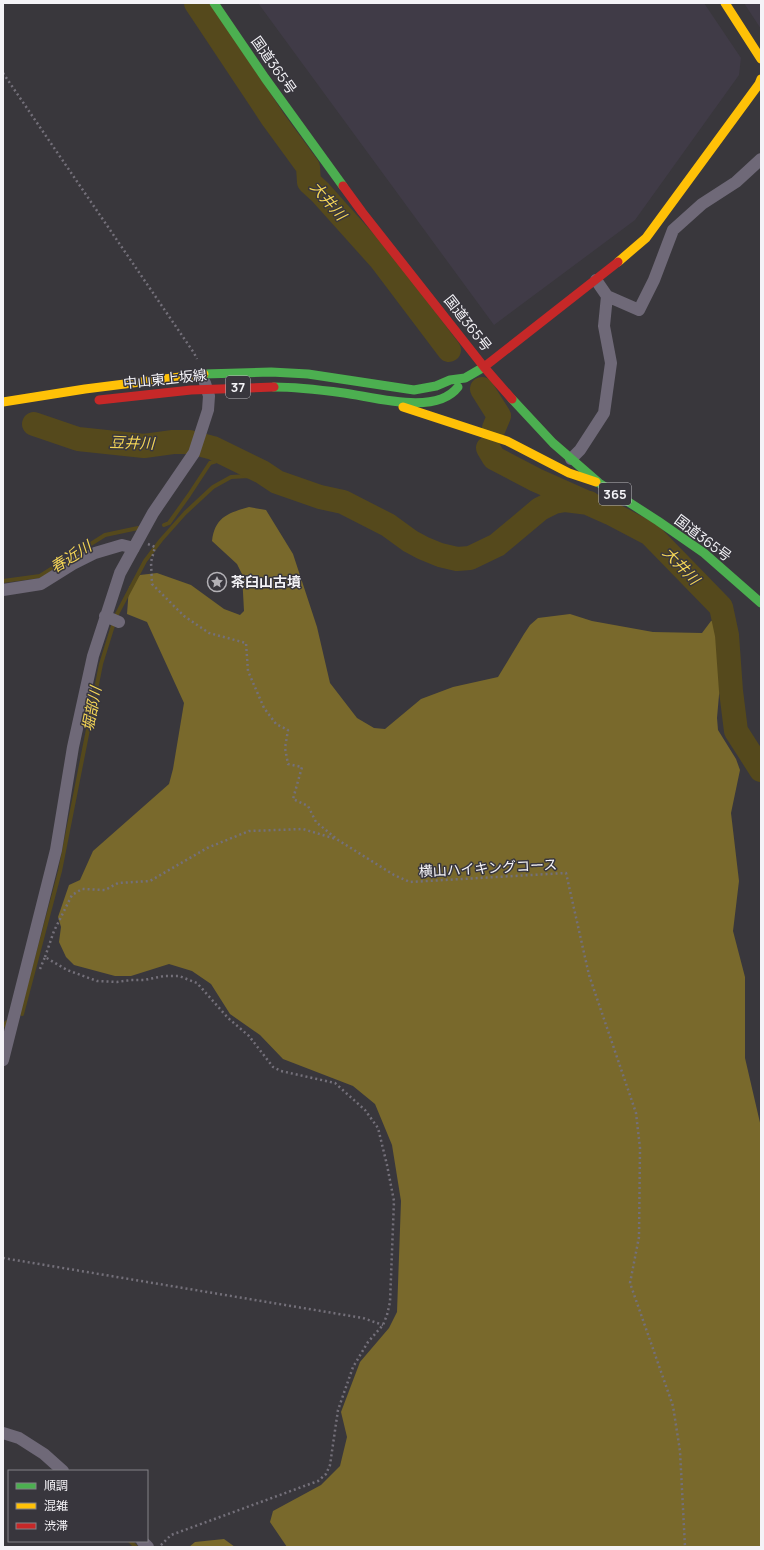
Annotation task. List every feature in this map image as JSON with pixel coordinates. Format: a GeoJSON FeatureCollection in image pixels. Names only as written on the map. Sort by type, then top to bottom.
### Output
{"type":"FeatureCollection","features":[{"type":"Feature","properties":{"kind":"main road","name":"国道365号"},"geometry":{"type":"LineString","coordinates":[[214,3],[265,78],[362,212],[511,398],[553,442],[599,483],[658,521],[704,554],[761,603]]}},
{"type":"Feature","properties":{"kind":"main road"},"geometry":{"type":"LineString","coordinates":[[725,3],[761,59]]}},
{"type":"Feature","properties":{"kind":"main road","name":"中山東上坂線"},"geometry":{"type":"LineString","coordinates":[[3,402],[164,378],[202,374],[271,372],[308,374],[414,390],[465,378],[484,366],[596,280],[646,238],[759,84],[761,78]]}},
{"type":"Feature","properties":{"kind":"main road","name":"中山東上坂線"},"geometry":{"type":"LineString","coordinates":[[88,402],[165,391],[270,386],[311,388],[346,393],[389,402],[410,403],[429,401],[455,392],[465,378]]}},
{"type":"Feature","properties":{"kind":"main road"},"geometry":{"type":"LineString","coordinates":[[389,402],[507,441],[569,472],[599,483]]}},
{"type":"Feature","properties":{"kind":"street"},"geometry":{"type":"LineString","coordinates":[[596,280],[607,296],[639,310],[654,280],[673,230],[702,204],[736,182],[761,160]]}},
{"type":"Feature","properties":{"kind":"street"},"geometry":{"type":"LineString","coordinates":[[571,459],[580,450],[604,413],[611,363],[604,326],[607,296]]}},
{"type":"Feature","properties":{"kind":"street"},"geometry":{"type":"LineString","coordinates":[[3,1060],[56,850],[73,747],[93,656],[111,619],[120,573],[153,513],[194,453],[208,410],[209,396],[202,374]]}},
{"type":"Feature","properties":{"kind":"street"},"geometry":{"type":"LineString","coordinates":[[3,590],[41,584],[73,564],[96,553],[122,545],[136,544]]}},
{"type":"Feature","properties":{"kind":"street"},"geometry":{"type":"LineString","coordinates":[[3,1433],[19,1438],[44,1454],[62,1470]]}},
{"type":"Feature","properties":{"kind":"path"},"geometry":{"type":"LineString","coordinates":[[3,73],[194,353],[202,374]]}},
{"type":"Feature","properties":{"kind":"path","name":"横山ハイキングコース"},"geometry":{"type":"LineString","coordinates":[[136,544],[155,547],[151,562],[152,584],[184,616],[209,633],[246,643],[248,671],[264,708],[276,724],[288,730],[285,748],[288,764],[302,766],[293,799],[308,806],[316,822],[338,840],[394,875],[410,882],[566,873],[589,975],[636,1113],[640,1148],[639,1237],[630,1283],[673,1406],[680,1451],[684,1547]]}},
{"type":"Feature","properties":{"kind":"path"},"geometry":{"type":"LineString","coordinates":[[38,976],[54,931],[72,895],[82,889],[105,890],[118,883],[150,882],[206,848],[249,831],[304,829],[338,840]]}},
{"type":"Feature","properties":{"kind":"path"},"geometry":{"type":"LineString","coordinates":[[45,957],[67,970],[97,981],[117,982],[144,980],[164,976],[179,976],[197,983],[228,1018],[249,1036],[273,1067],[281,1071],[335,1083],[365,1110],[378,1128],[394,1201],[390,1302],[387,1315],[383,1325],[368,1342],[352,1367],[338,1410],[330,1465],[326,1474],[318,1481],[171,1535],[158,1547]]}},
{"type":"Feature","properties":{"kind":"path"},"geometry":{"type":"LineString","coordinates":[[3,1258],[363,1318],[383,1325]]}},
{"type":"Feature","properties":{"kind":"shaded area"},"geometry":{"type":"Polygon","coordinates":[[[258,3],[704,3],[741,58],[739,75],[635,220],[494,325],[258,3]]]}},
{"type":"Feature","properties":{"kind":"shaded area"},"geometry":{"type":"Polygon","coordinates":[[[744,3],[761,3],[761,29],[744,3]]]}},
{"type":"Feature","properties":{"kind":"shaded area"},"geometry":{"type":"Polygon","coordinates":[[[249,507],[266,510],[293,554],[317,627],[330,683],[357,718],[374,728],[385,729],[421,699],[453,687],[498,677],[530,625],[538,618],[570,614],[592,621],[653,632],[702,633],[711,621],[721,618],[731,623],[736,633],[736,648],[719,695],[717,718],[718,730],[736,759],[740,770],[731,813],[739,881],[733,931],[745,977],[745,1058],[761,1127],[761,1547],[287,1547],[270,1522],[273,1511],[321,1485],[340,1466],[347,1437],[341,1412],[360,1362],[389,1328],[397,1312],[401,1201],[392,1145],[375,1104],[353,1086],[283,1059],[260,1035],[230,1014],[211,984],[192,971],[169,964],[131,976],[115,976],[74,965],[66,957],[59,942],[61,927],[58,917],[69,885],[80,880],[93,851],[169,784],[173,769],[184,703],[147,622],[127,614],[129,587],[140,575],[157,573],[191,585],[224,609],[240,615],[244,611],[242,574],[237,564],[212,541],[219,521],[235,511],[249,507]]]}},
{"type":"Feature","properties":{"kind":"shaded area"},"geometry":{"type":"Polygon","coordinates":[[[224,1539],[235,1547],[189,1547],[195,1542],[224,1539]]]}},
{"type":"Feature","properties":{"kind":"waterway","name":"大井川"},"geometry":{"type":"LineString","coordinates":[[196,3],[273,119],[308,167],[309,182],[320,192],[381,260],[449,350]]}},
{"type":"Feature","properties":{"kind":"waterway","name":"大井川"},"geometry":{"type":"LineString","coordinates":[[482,389],[499,416],[494,428]]}},
{"type":"Feature","properties":{"kind":"waterway","name":"豆井川"},"geometry":{"type":"LineString","coordinates":[[34,424],[78,439],[144,446],[173,442],[190,442],[213,448],[262,472],[277,482],[320,497],[343,502],[388,525],[410,541],[423,548],[440,555],[457,559],[470,558],[497,545],[540,509],[554,502],[565,500],[589,503]]}},
{"type":"Feature","properties":{"kind":"waterway","name":"大井川"},"geometry":{"type":"LineString","coordinates":[[488,448],[494,458],[536,480],[610,513],[650,534],[721,607],[727,635],[731,691],[736,731],[761,770]]}},
{"type":"Feature","properties":{"kind":"waterway","name":"春近川"},"geometry":{"type":"LineString","coordinates":[[164,525],[169,523],[210,463],[230,457]]}},
{"type":"Feature","properties":{"kind":"waterway","name":"堀部川"},"geometry":{"type":"LineString","coordinates":[[22,1014],[60,871],[101,664],[116,616],[145,561],[185,513],[213,487],[231,477],[259,477],[262,472]]}},
{"type":"Feature","properties":{"kind":"waterway","name":"春近川"},"geometry":{"type":"LineString","coordinates":[[3,581],[40,576],[105,535],[138,528]]}},
{"type":"Feature","properties":{"kind":"waterway","name":"堀部川"},"geometry":{"type":"LineString","coordinates":[[3,1026],[7,1022]]}},
{"type":"Feature","properties":{"kind":"waterway"},"geometry":{"type":"LineString","coordinates":[[131,1542],[136,1547]]}},
{"type":"Feature","properties":{"kind":"traffic: fast"},"geometry":{"type":"LineString","coordinates":[[214,3],[265,78],[343,186]]}},
{"type":"Feature","properties":{"kind":"traffic: fast"},"geometry":{"type":"LineString","coordinates":[[204,374],[271,372],[308,374],[414,390],[436,386],[450,380],[465,378],[484,367]]}},
{"type":"Feature","properties":{"kind":"traffic: fast"},"geometry":{"type":"LineString","coordinates":[[274,387],[318,390],[387,401],[420,403],[435,401],[448,396],[458,387]]}},
{"type":"Feature","properties":{"kind":"traffic: fast"},"geometry":{"type":"LineString","coordinates":[[512,399],[553,443],[599,483],[704,553],[761,603]]}},
{"type":"Feature","properties":{"kind":"traffic: slow"},"geometry":{"type":"LineString","coordinates":[[725,3],[761,59]]}},
{"type":"Feature","properties":{"kind":"traffic: slow"},"geometry":{"type":"LineString","coordinates":[[618,262],[646,238],[759,84],[761,79]]}},
{"type":"Feature","properties":{"kind":"traffic: slow"},"geometry":{"type":"LineString","coordinates":[[3,402],[85,389],[204,374]]}},
{"type":"Feature","properties":{"kind":"traffic: slow"},"geometry":{"type":"LineString","coordinates":[[403,407],[507,441],[569,473],[596,482]]}},
{"type":"Feature","properties":{"kind":"traffic: jam"},"geometry":{"type":"LineString","coordinates":[[343,186],[484,367],[512,399]]}},
{"type":"Feature","properties":{"kind":"traffic: jam"},"geometry":{"type":"LineString","coordinates":[[484,367],[618,262]]}},
{"type":"Feature","properties":{"kind":"traffic: jam"},"geometry":{"type":"LineString","coordinates":[[99,400],[191,390],[274,387]]}},
{"type":"Feature","properties":{"kind":"place","name":"茶臼山古墳"},"geometry":{"type":"Point","coordinates":[217,582]}}]}
